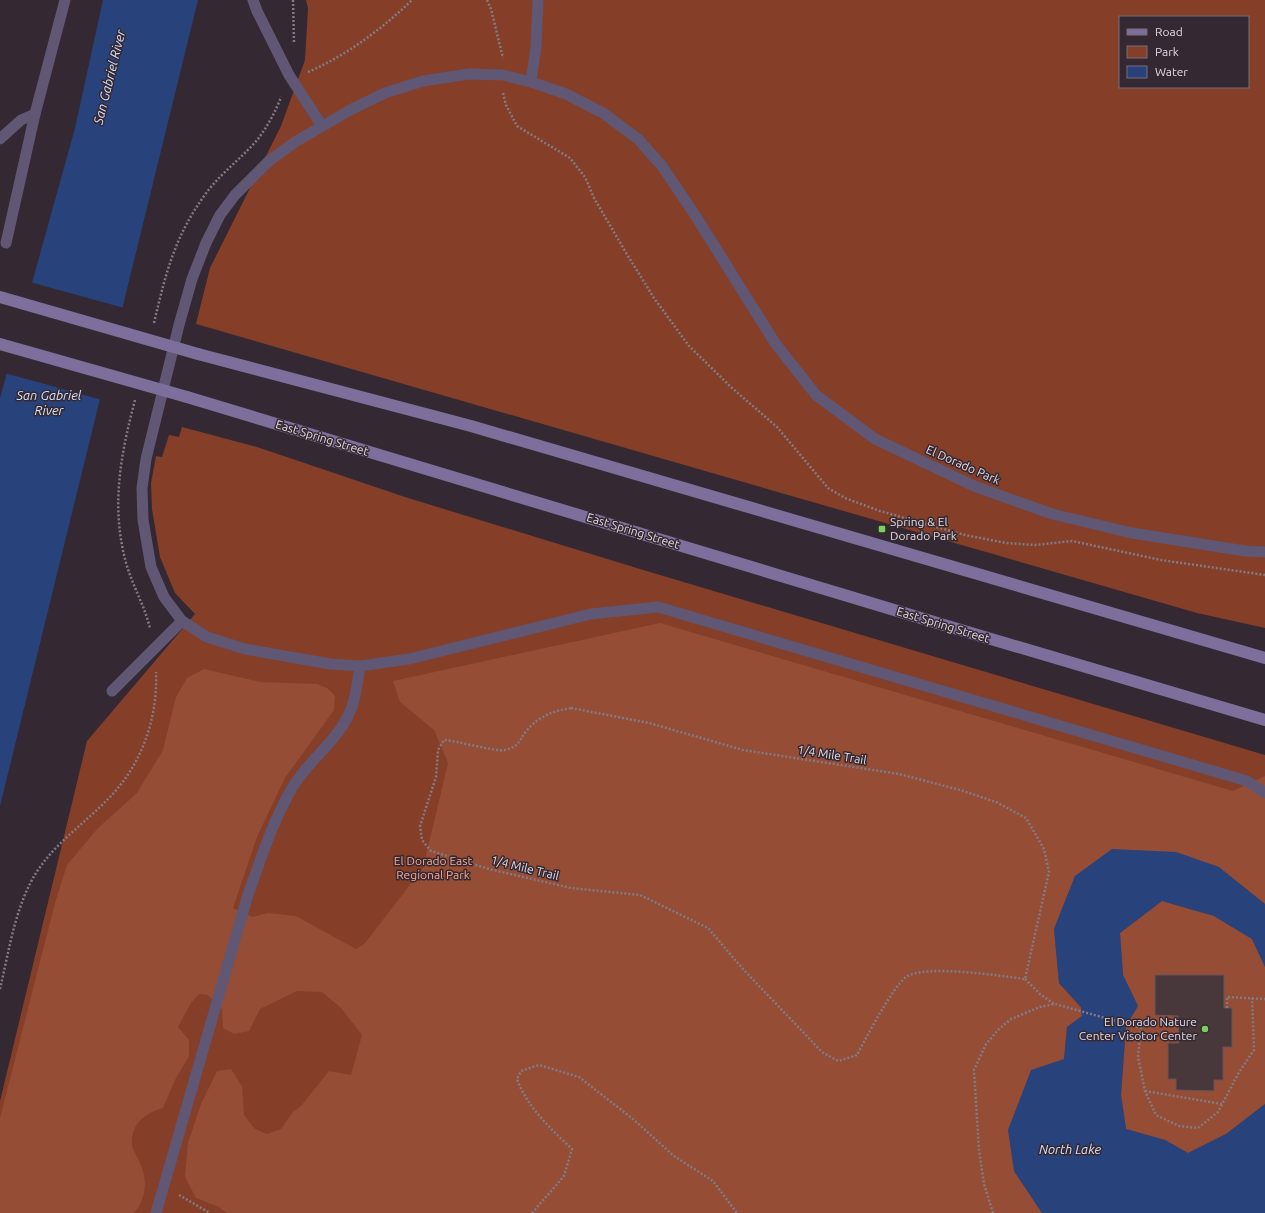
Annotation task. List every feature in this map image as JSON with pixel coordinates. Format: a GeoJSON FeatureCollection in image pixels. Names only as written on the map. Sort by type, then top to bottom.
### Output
{"type":"FeatureCollection","features":[{"type":"Feature","properties":{"kind":"main road"},"geometry":{"type":"LineString","coordinates":[[0,297],[198,354],[471,426],[1265,658]]}},
{"type":"Feature","properties":{"kind":"main road","name":"East Spring Street"},"geometry":{"type":"LineString","coordinates":[[0,344],[187,397],[1265,720]]}},
{"type":"Feature","properties":{"kind":"lane"},"geometry":{"type":"LineString","coordinates":[[6,243],[35,114],[65,0]]}},
{"type":"Feature","properties":{"kind":"lane"},"geometry":{"type":"LineString","coordinates":[[253,0],[289,75],[322,126]]}},
{"type":"Feature","properties":{"kind":"lane"},"geometry":{"type":"LineString","coordinates":[[531,82],[536,47],[538,0]]}},
{"type":"Feature","properties":{"kind":"lane","name":"El Dorado Park"},"geometry":{"type":"LineString","coordinates":[[1265,552],[1245,551],[1132,533],[1052,514],[974,486],[875,439],[816,395],[775,343],[695,215],[662,166],[638,139],[603,113],[566,94],[531,82],[503,75],[468,74],[423,81],[385,93],[322,126],[269,161],[235,195],[220,215],[206,243],[190,286],[154,423],[142,488],[143,520],[151,567],[164,598],[182,620],[207,637],[245,648],[330,664],[360,666],[409,659],[591,614],[658,607],[1247,781],[1265,793]]}},
{"type":"Feature","properties":{"kind":"lane"},"geometry":{"type":"LineString","coordinates":[[0,139],[21,120],[35,114]]}},
{"type":"Feature","properties":{"kind":"lane"},"geometry":{"type":"LineString","coordinates":[[112,691],[182,620]]}},
{"type":"Feature","properties":{"kind":"lane"},"geometry":{"type":"LineString","coordinates":[[156,1213],[244,906],[264,849],[277,816],[293,787],[348,717],[355,696],[360,666]]}},
{"type":"Feature","properties":{"kind":"path"},"geometry":{"type":"LineString","coordinates":[[289,75],[303,74],[326,64],[366,39],[394,18],[412,0]]}},
{"type":"Feature","properties":{"kind":"path"},"geometry":{"type":"LineString","coordinates":[[487,0],[500,43],[503,61]]}},
{"type":"Feature","properties":{"kind":"path","name":"1/4 Mile Trail"},"geometry":{"type":"LineString","coordinates":[[571,708],[649,724],[743,750],[899,774],[960,790],[996,802],[1026,818],[1044,849],[1049,872],[1024,979],[970,972],[917,972],[905,978],[890,998],[856,1055],[838,1061],[822,1052],[742,968],[708,928],[640,896],[571,888],[489,869],[431,851],[422,840],[420,826],[436,778],[438,750],[444,740],[459,741],[502,751],[515,747],[529,728],[552,711],[571,708]]}},
{"type":"Feature","properties":{"kind":"path"},"geometry":{"type":"LineString","coordinates":[[1024,979],[1040,994],[1055,1004],[1141,1028],[1138,1057],[1145,1091],[1156,1116],[1179,1126],[1198,1128],[1218,1112],[1238,1074],[1254,1050],[1252,998]]}},
{"type":"Feature","properties":{"kind":"path"},"geometry":{"type":"LineString","coordinates":[[1227,1008],[1227,997],[1265,999]]}},
{"type":"Feature","properties":{"kind":"path"},"geometry":{"type":"LineString","coordinates":[[993,1213],[984,1184],[978,1150],[974,1070],[986,1044],[998,1030],[1011,1019],[1040,1007],[1055,1004]]}},
{"type":"Feature","properties":{"kind":"path"},"geometry":{"type":"LineString","coordinates":[[532,1213],[564,1176],[572,1149],[548,1127],[521,1091],[518,1079],[521,1071],[539,1065],[579,1077],[591,1085],[633,1119],[674,1156],[713,1180],[737,1213]]}},
{"type":"Feature","properties":{"kind":"path"},"geometry":{"type":"LineString","coordinates":[[1145,1091],[1222,1104]]}},
{"type":"Feature","properties":{"kind":"path"},"geometry":{"type":"LineString","coordinates":[[163,1188],[180,1195],[210,1213]]}},
{"type":"Feature","properties":{"kind":"green space"},"geometry":{"type":"Polygon","coordinates":[[[306,0],[1265,0],[1265,628],[1197,613],[196,324],[210,268],[281,126],[305,60],[308,8],[306,0]]]}},
{"type":"Feature","properties":{"kind":"green space","name":"El Dorado East Regional Park"},"geometry":{"type":"Polygon","coordinates":[[[182,427],[257,447],[405,497],[640,569],[1265,755],[1265,1213],[0,1213],[0,1101],[87,741],[195,614],[175,593],[160,557],[152,509],[151,483],[156,456],[162,457],[169,435],[179,437],[182,427]]]}},
{"type":"Feature","properties":{"kind":"green space","name":"El Dorado East Regional Park"},"geometry":{"type":"Polygon","coordinates":[[[660,623],[1233,791],[1265,776],[1265,904],[1219,868],[1075,876],[1054,929],[1059,983],[1081,1008],[1082,1016],[1067,1027],[1064,1059],[1014,1171],[1042,1213],[227,1213],[219,1207],[196,1198],[185,1177],[188,1143],[201,1104],[217,1071],[231,1069],[242,1086],[244,1115],[255,1129],[267,1134],[281,1129],[293,1112],[301,1106],[329,1071],[351,1075],[362,1035],[341,1008],[322,992],[297,991],[260,1009],[249,1031],[234,1034],[223,1028],[222,1009],[208,995],[199,994],[191,1003],[178,1027],[189,1040],[189,1056],[176,1078],[163,1108],[150,1113],[140,1120],[132,1137],[132,1146],[142,1168],[145,1181],[142,1201],[134,1213],[0,1213],[0,1118],[55,903],[67,865],[98,828],[137,793],[163,750],[176,697],[187,678],[204,669],[260,682],[317,684],[327,688],[335,696],[334,710],[285,778],[257,837],[233,908],[252,917],[268,913],[296,916],[356,949],[365,943],[423,868],[448,763],[434,730],[400,702],[393,681],[660,623]]]}},
{"type":"Feature","properties":{"kind":"green space"},"geometry":{"type":"Polygon","coordinates":[[[1162,901],[1214,916],[1252,939],[1265,967],[1265,1104],[1226,1134],[1188,1153],[1165,1140],[1126,1129],[1121,1095],[1126,1026],[1138,1006],[1123,975],[1120,933],[1162,901]]]}},
{"type":"Feature","properties":{"kind":"water","name":"San Gabriel River"},"geometry":{"type":"Polygon","coordinates":[[[103,0],[198,0],[0,806],[0,398],[75,128],[103,0]]]}},
{"type":"Feature","properties":{"kind":"water","name":"North Lake"},"geometry":{"type":"Polygon","coordinates":[[[1112,849],[1176,852],[1219,867],[1265,904],[1265,967],[1252,939],[1214,916],[1162,901],[1120,933],[1123,975],[1138,1006],[1126,1026],[1121,1095],[1126,1129],[1165,1140],[1188,1153],[1226,1134],[1265,1104],[1265,1213],[1042,1213],[1014,1171],[1008,1130],[1031,1070],[1064,1059],[1067,1027],[1082,1016],[1081,1007],[1059,983],[1054,929],[1075,876],[1112,849]]]}},
{"type":"Feature","properties":{"kind":"pier"},"geometry":{"type":"Polygon","coordinates":[[[30,282],[124,308],[102,400],[5,373],[30,282]]]}},
{"type":"Feature","properties":{"kind":"building","name":"El Dorado Nature Center Visotor Center"},"geometry":{"type":"Polygon","coordinates":[[[1155,975],[1224,975],[1224,1008],[1232,1008],[1232,1047],[1223,1047],[1223,1080],[1214,1080],[1214,1091],[1176,1090],[1176,1079],[1168,1079],[1168,1043],[1179,1043],[1178,1016],[1155,1015],[1155,975]]]}},
{"type":"Feature","properties":{"kind":"place","name":"Spring & El Dorado Park"},"geometry":{"type":"Point","coordinates":[882,529]}},
{"type":"Feature","properties":{"kind":"place","name":"El Dorado Nature Center Visotor Center"},"geometry":{"type":"Point","coordinates":[1205,1029]}}]}
